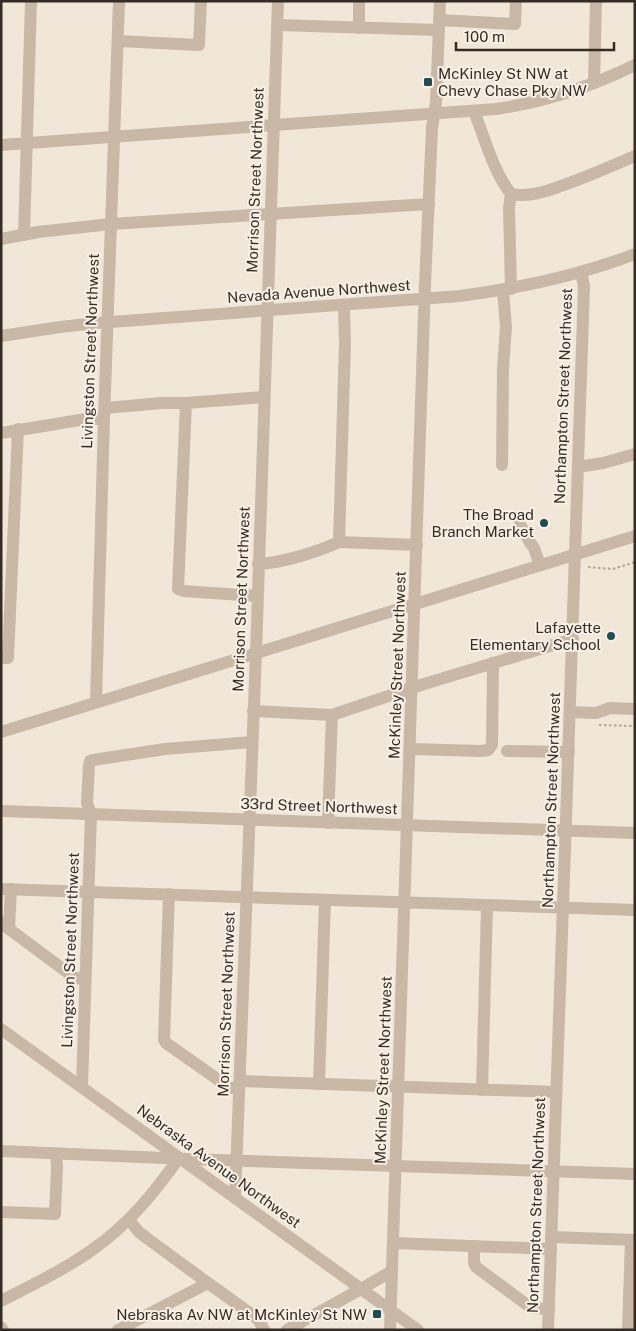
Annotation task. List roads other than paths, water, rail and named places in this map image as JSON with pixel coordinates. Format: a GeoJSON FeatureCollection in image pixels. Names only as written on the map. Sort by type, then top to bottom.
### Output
{"type":"FeatureCollection","features":[{"type":"Feature","properties":{"kind":"street"},"geometry":{"type":"LineString","coordinates":[[24,235],[31,1]]}},
{"type":"Feature","properties":{"kind":"street","name":"Livingston Street Northwest"},"geometry":{"type":"LineString","coordinates":[[96,702],[119,1]]}},
{"type":"Feature","properties":{"kind":"street"},"geometry":{"type":"LineString","coordinates":[[118,41],[199,45],[201,1]]}},
{"type":"Feature","properties":{"kind":"street","name":"Morrison Street Northwest"},"geometry":{"type":"LineString","coordinates":[[234,1198],[256,653],[278,1]]}},
{"type":"Feature","properties":{"kind":"street"},"geometry":{"type":"LineString","coordinates":[[359,28],[360,1]]}},
{"type":"Feature","properties":{"kind":"street","name":"McKinley Street Northwest"},"geometry":{"type":"LineString","coordinates":[[390,1330],[425,300],[432,128],[436,102],[440,1]]}},
{"type":"Feature","properties":{"kind":"street"},"geometry":{"type":"LineString","coordinates":[[277,25],[359,28],[515,24],[516,1]]}},
{"type":"Feature","properties":{"kind":"street"},"geometry":{"type":"LineString","coordinates":[[594,83],[596,1]]}},
{"type":"Feature","properties":{"kind":"street"},"geometry":{"type":"LineString","coordinates":[[1,145],[474,111],[528,104],[555,97],[635,65]]}},
{"type":"Feature","properties":{"kind":"street"},"geometry":{"type":"LineString","coordinates":[[474,111],[495,166],[511,194],[520,196],[544,192],[604,170],[635,156]]}},
{"type":"Feature","properties":{"kind":"street"},"geometry":{"type":"LineString","coordinates":[[502,465],[503,369],[511,194]]}},
{"type":"Feature","properties":{"kind":"street"},"geometry":{"type":"LineString","coordinates":[[1,239],[111,224],[429,204]]}},
{"type":"Feature","properties":{"kind":"street","name":"Nevada Avenue Northwest"},"geometry":{"type":"LineString","coordinates":[[1,336],[60,327],[460,296],[507,289],[581,272],[635,254]]}},
{"type":"Feature","properties":{"kind":"street","name":"Northampton Street Northwest"},"geometry":{"type":"LineString","coordinates":[[548,1330],[573,639],[584,286],[581,272]]}},
{"type":"Feature","properties":{"kind":"street"},"geometry":{"type":"LineString","coordinates":[[339,542],[345,343],[344,306]]}},
{"type":"Feature","properties":{"kind":"street"},"geometry":{"type":"LineString","coordinates":[[1,432],[86,419],[104,413],[162,403],[264,397]]}},
{"type":"Feature","properties":{"kind":"street"},"geometry":{"type":"LineString","coordinates":[[186,403],[178,589],[183,591],[257,596]]}},
{"type":"Feature","properties":{"kind":"street"},"geometry":{"type":"LineString","coordinates":[[1,658],[8,658],[9,650],[18,429]]}},
{"type":"Feature","properties":{"kind":"street"},"geometry":{"type":"LineString","coordinates":[[578,467],[603,463],[635,454]]}},
{"type":"Feature","properties":{"kind":"street"},"geometry":{"type":"LineString","coordinates":[[520,524],[534,548],[540,565]]}},
{"type":"Feature","properties":{"kind":"street"},"geometry":{"type":"LineString","coordinates":[[1,732],[635,536]]}},
{"type":"Feature","properties":{"kind":"street"},"geometry":{"type":"LineString","coordinates":[[258,564],[270,564],[286,560],[329,547],[339,542],[417,546]]}},
{"type":"Feature","properties":{"kind":"street"},"geometry":{"type":"LineString","coordinates":[[253,711],[332,715],[412,688],[573,639]]}},
{"type":"Feature","properties":{"kind":"street"},"geometry":{"type":"LineString","coordinates":[[410,749],[488,750],[492,745],[493,663]]}},
{"type":"Feature","properties":{"kind":"street"},"geometry":{"type":"LineString","coordinates":[[570,712],[596,713],[610,708],[635,709]]}},
{"type":"Feature","properties":{"kind":"street"},"geometry":{"type":"LineString","coordinates":[[328,823],[332,715]]}},
{"type":"Feature","properties":{"kind":"street","name":"Livingston Street Northwest"},"geometry":{"type":"LineString","coordinates":[[82,1087],[90,814],[87,803],[90,761],[165,749],[252,742]]}},
{"type":"Feature","properties":{"kind":"street"},"geometry":{"type":"LineString","coordinates":[[507,751],[569,752]]}},
{"type":"Feature","properties":{"kind":"street","name":"33rd Street Northwest"},"geometry":{"type":"LineString","coordinates":[[1,811],[635,833]]}},
{"type":"Feature","properties":{"kind":"street"},"geometry":{"type":"LineString","coordinates":[[86,979],[75,978],[5,926],[6,889],[635,910]]}},
{"type":"Feature","properties":{"kind":"street"},"geometry":{"type":"LineString","coordinates":[[169,894],[164,1040],[230,1088],[240,1085],[319,1084],[556,1092]]}},
{"type":"Feature","properties":{"kind":"street"},"geometry":{"type":"LineString","coordinates":[[319,1084],[325,900]]}},
{"type":"Feature","properties":{"kind":"street"},"geometry":{"type":"LineString","coordinates":[[482,1090],[487,906]]}},
{"type":"Feature","properties":{"kind":"street","name":"Nebraska Avenue Northwest"},"geometry":{"type":"LineString","coordinates":[[1,1029],[418,1330]]}},
{"type":"Feature","properties":{"kind":"street"},"geometry":{"type":"LineString","coordinates":[[1,1151],[635,1174]]}},
{"type":"Feature","properties":{"kind":"street"},"geometry":{"type":"LineString","coordinates":[[1,1212],[55,1214],[56,1154]]}},
{"type":"Feature","properties":{"kind":"street"},"geometry":{"type":"LineString","coordinates":[[1,1301],[85,1255],[106,1240],[129,1220],[156,1191],[179,1158]]}},
{"type":"Feature","properties":{"kind":"street"},"geometry":{"type":"LineString","coordinates":[[129,1220],[148,1239],[259,1321],[264,1330]]}},
{"type":"Feature","properties":{"kind":"street"},"geometry":{"type":"LineString","coordinates":[[393,1243],[474,1246],[633,1240],[628,1330]]}},
{"type":"Feature","properties":{"kind":"street"},"geometry":{"type":"LineString","coordinates":[[474,1246],[474,1263],[476,1267],[530,1307],[549,1309]]}},
{"type":"Feature","properties":{"kind":"street"},"geometry":{"type":"LineString","coordinates":[[291,1329],[392,1271]]}},
{"type":"Feature","properties":{"kind":"street"},"geometry":{"type":"LineString","coordinates":[[118,1330],[208,1283]]}},
{"type":"Feature","properties":{"kind":"place","name":"McKinley St NW at Chevy Chase Pky NW"},"geometry":{"type":"Point","coordinates":[428,82]}},
{"type":"Feature","properties":{"kind":"place","name":"The Broad Branch Market"},"geometry":{"type":"Point","coordinates":[544,523]}},
{"type":"Feature","properties":{"kind":"place","name":"Lafayette Elementary School"},"geometry":{"type":"Point","coordinates":[611,636]}},
{"type":"Feature","properties":{"kind":"place","name":"Nebraska Av NW at McKinley St NW"},"geometry":{"type":"Point","coordinates":[377,1314]}}]}
